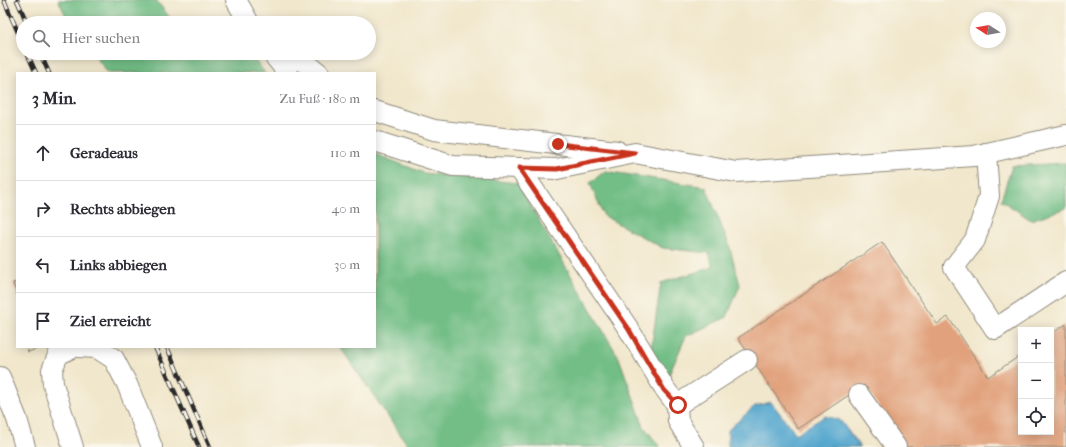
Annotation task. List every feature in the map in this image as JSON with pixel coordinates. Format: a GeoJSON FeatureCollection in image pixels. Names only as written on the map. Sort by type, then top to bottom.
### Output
{"type":"FeatureCollection","features":[{"type":"Feature","properties":{"kind":"lane"},"geometry":{"type":"LineString","coordinates":[[278,60],[287,72]]}},
{"type":"Feature","properties":{"kind":"lane"},"geometry":{"type":"LineString","coordinates":[[301,60],[318,72]]}},
{"type":"Feature","properties":{"kind":"lane"},"geometry":{"type":"LineString","coordinates":[[376,111],[434,130],[635,153],[736,172],[974,156],[1066,135]]}},
{"type":"Feature","properties":{"kind":"lane"},"geometry":{"type":"LineString","coordinates":[[376,141],[452,166],[557,169],[635,153]]}},
{"type":"Feature","properties":{"kind":"lane"},"geometry":{"type":"LineString","coordinates":[[986,153],[989,196],[975,240],[954,267],[996,329],[1066,282]]}},
{"type":"Feature","properties":{"kind":"lane"},"geometry":{"type":"LineString","coordinates":[[519,168],[628,328],[664,390],[678,405],[678,421],[694,447]]}},
{"type":"Feature","properties":{"kind":"lane"},"geometry":{"type":"LineString","coordinates":[[71,348],[58,355],[52,370],[53,384],[73,447]]}},
{"type":"Feature","properties":{"kind":"lane"},"geometry":{"type":"LineString","coordinates":[[97,348],[114,359],[127,384],[152,447]]}},
{"type":"Feature","properties":{"kind":"lane"},"geometry":{"type":"LineString","coordinates":[[678,405],[747,360]]}},
{"type":"Feature","properties":{"kind":"lane"},"geometry":{"type":"LineString","coordinates":[[0,377],[17,419],[25,447]]}},
{"type":"Feature","properties":{"kind":"lane"},"geometry":{"type":"LineString","coordinates":[[859,395],[896,447]]}},
{"type":"Feature","properties":{"kind":"green space"},"geometry":{"type":"Polygon","coordinates":[[[58,0],[156,0],[169,16],[66,16],[58,0]]]}},
{"type":"Feature","properties":{"kind":"green space"},"geometry":{"type":"Polygon","coordinates":[[[98,60],[255,60],[264,72],[107,72],[98,60]]]}},
{"type":"Feature","properties":{"kind":"green space"},"geometry":{"type":"Polygon","coordinates":[[[376,154],[424,173],[517,183],[619,358],[644,427],[660,447],[409,447],[341,348],[376,348],[376,154]]]}},
{"type":"Feature","properties":{"kind":"green space"},"geometry":{"type":"Polygon","coordinates":[[[1066,163],[1066,208],[1031,220],[1001,200],[1012,166],[1066,163]]]}},
{"type":"Feature","properties":{"kind":"green space"},"geometry":{"type":"Polygon","coordinates":[[[605,171],[706,187],[729,245],[740,285],[727,317],[686,336],[668,377],[651,350],[661,283],[713,267],[709,253],[663,248],[604,216],[590,183],[605,171]]]}},
{"type":"Feature","properties":{"kind":"water"},"geometry":{"type":"Polygon","coordinates":[[[771,402],[796,434],[825,416],[840,420],[860,447],[728,447],[728,430],[755,406],[771,402]]]}},
{"type":"Feature","properties":{"kind":"building"},"geometry":{"type":"Polygon","coordinates":[[[882,242],[937,324],[948,317],[988,377],[1018,357],[1018,435],[1054,435],[1054,332],[1066,324],[1066,447],[906,447],[864,385],[798,429],[738,338],[882,242]]]}},
{"type":"Feature","properties":{"kind":"building"},"geometry":{"type":"Polygon","coordinates":[[[16,282],[16,292],[13,283],[16,282]]]}},
{"type":"Feature","properties":{"kind":"building"},"geometry":{"type":"Polygon","coordinates":[[[27,348],[39,348],[28,352],[27,348]]]}},
{"type":"Feature","properties":{"kind":"railway"},"geometry":{"type":"LineString","coordinates":[[4,0],[16,28]]}},
{"type":"Feature","properties":{"kind":"railway"},"geometry":{"type":"LineString","coordinates":[[17,0],[24,16]]}},
{"type":"Feature","properties":{"kind":"railway"},"geometry":{"type":"LineString","coordinates":[[30,60],[36,72]]}},
{"type":"Feature","properties":{"kind":"railway"},"geometry":{"type":"LineString","coordinates":[[43,60],[49,72]]}},
{"type":"Feature","properties":{"kind":"railway"},"geometry":{"type":"LineString","coordinates":[[155,348],[199,447]]}},
{"type":"Feature","properties":{"kind":"railway"},"geometry":{"type":"LineString","coordinates":[[167,348],[210,447]]}},
{"type":"Feature","properties":{"kind":"route"},"geometry":{"type":"LineString","coordinates":[[558,144],[635,153],[557,169],[519,168],[628,328],[664,390],[678,405]]}}]}
